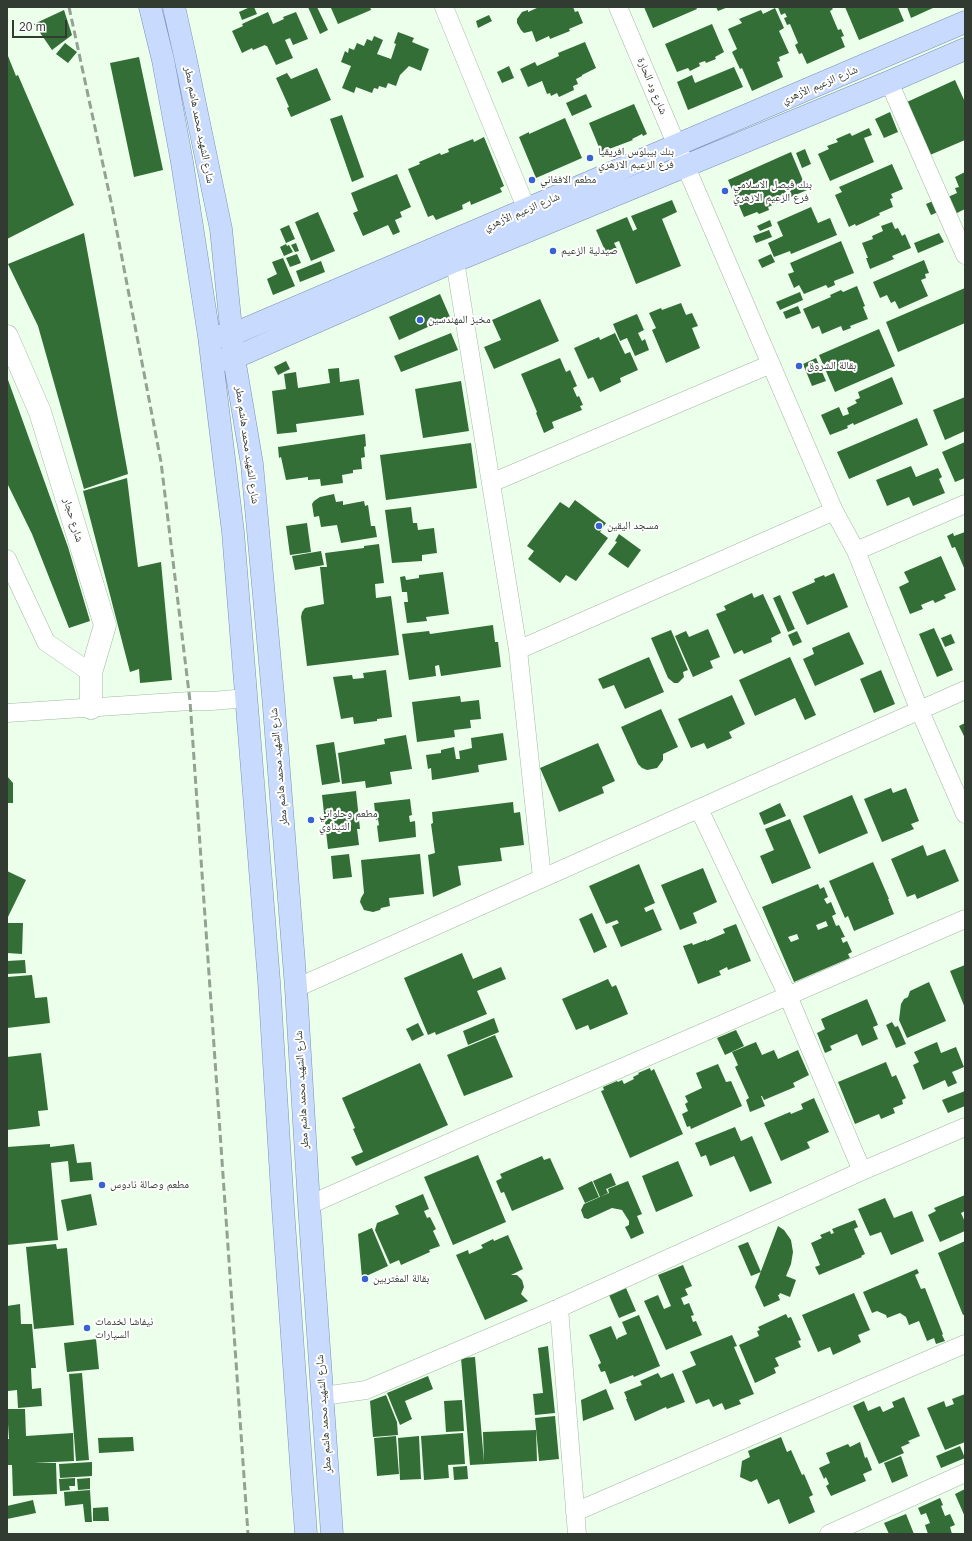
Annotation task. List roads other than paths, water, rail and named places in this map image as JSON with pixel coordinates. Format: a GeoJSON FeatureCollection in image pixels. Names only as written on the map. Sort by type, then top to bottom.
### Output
{"type":"FeatureCollection","features":[{"type":"Feature","properties":{"kind":"main road","name":"شارع الشهيد محمد هاشم مطر"},"geometry":{"type":"LineString","coordinates":[[150,7],[163,60],[182,162],[213,361],[233,532],[269,981],[306,1534]]}},
{"type":"Feature","properties":{"kind":"main road","name":"شارع الشهيد محمد هاشم مطر"},"geometry":{"type":"LineString","coordinates":[[174,7],[221,229],[234,358],[252,464],[273,695],[296,988],[309,1205],[332,1534]]}},
{"type":"Feature","properties":{"kind":"main road","name":"شارع الزعيم الأزهري"},"geometry":{"type":"LineString","coordinates":[[213,361],[234,358],[455,261],[965,22]]}},
{"type":"Feature","properties":{"kind":"main road","name":"شارع الزعيم الأزهري"},"geometry":{"type":"LineString","coordinates":[[209,336],[231,335],[527,210],[889,82],[965,49]]}},
{"type":"Feature","properties":{"kind":"street"},"geometry":{"type":"LineString","coordinates":[[444,7],[527,210]]}},
{"type":"Feature","properties":{"kind":"street","name":"شارع ود الحارة"},"geometry":{"type":"LineString","coordinates":[[618,7],[834,511],[856,551],[919,709],[965,814]]}},
{"type":"Feature","properties":{"kind":"street"},"geometry":{"type":"LineString","coordinates":[[889,82],[965,255]]}},
{"type":"Feature","properties":{"kind":"street"},"geometry":{"type":"LineString","coordinates":[[455,261],[518,650],[542,878]]}},
{"type":"Feature","properties":{"kind":"street","name":"شارع حجار"},"geometry":{"type":"LineString","coordinates":[[7,336],[40,412],[105,626],[91,673],[91,708]]}},
{"type":"Feature","properties":{"kind":"street"},"geometry":{"type":"LineString","coordinates":[[490,484],[771,364]]}},
{"type":"Feature","properties":{"kind":"street"},"geometry":{"type":"LineString","coordinates":[[856,551],[965,504]]}},
{"type":"Feature","properties":{"kind":"street"},"geometry":{"type":"LineString","coordinates":[[518,650],[834,511]]}},
{"type":"Feature","properties":{"kind":"street"},"geometry":{"type":"LineString","coordinates":[[7,559],[46,642],[91,673]]}},
{"type":"Feature","properties":{"kind":"street"},"geometry":{"type":"LineString","coordinates":[[296,988],[699,809],[919,709],[965,690]]}},
{"type":"Feature","properties":{"kind":"street"},"geometry":{"type":"LineString","coordinates":[[7,713],[247,698]]}},
{"type":"Feature","properties":{"kind":"street"},"geometry":{"type":"LineString","coordinates":[[699,809],[788,996],[862,1171]]}},
{"type":"Feature","properties":{"kind":"street"},"geometry":{"type":"LineString","coordinates":[[309,1205],[965,919]]}},
{"type":"Feature","properties":{"kind":"street"},"geometry":{"type":"LineString","coordinates":[[323,1396],[366,1390],[559,1308],[862,1171],[965,1127]]}},
{"type":"Feature","properties":{"kind":"street"},"geometry":{"type":"LineString","coordinates":[[559,1308],[577,1534]]}},
{"type":"Feature","properties":{"kind":"street"},"geometry":{"type":"LineString","coordinates":[[575,1512],[965,1344]]}},
{"type":"Feature","properties":{"kind":"street"},"geometry":{"type":"LineString","coordinates":[[829,1534],[965,1473]]}},
{"type":"Feature","properties":{"kind":"railway"},"geometry":{"type":"LineString","coordinates":[[69,7],[113,211],[161,462],[190,701],[248,1534]]}},
{"type":"Feature","properties":{"kind":"place","name":"بنك بيبلوس افريقيا فرع الزعيم الازهري"},"geometry":{"type":"Point","coordinates":[590,158]}},
{"type":"Feature","properties":{"kind":"place","name":"مطعم الافغاني"},"geometry":{"type":"Point","coordinates":[532,180]}},
{"type":"Feature","properties":{"kind":"place","name":"بنك فيصل الاسلامي فرع الزعيم الازهري"},"geometry":{"type":"Point","coordinates":[725,191]}},
{"type":"Feature","properties":{"kind":"place","name":"صيدلية الزعيم"},"geometry":{"type":"Point","coordinates":[553,251]}},
{"type":"Feature","properties":{"kind":"place","name":"مخبز المهندسين"},"geometry":{"type":"Point","coordinates":[420,320]}},
{"type":"Feature","properties":{"kind":"place","name":"بقالة الشروق"},"geometry":{"type":"Point","coordinates":[799,366]}},
{"type":"Feature","properties":{"kind":"place","name":"مسجد اليقين"},"geometry":{"type":"Point","coordinates":[599,526]}},
{"type":"Feature","properties":{"kind":"place","name":"مطعم وحلواني التيناوي"},"geometry":{"type":"Point","coordinates":[311,820]}},
{"type":"Feature","properties":{"kind":"place","name":"مطعم وصالة نادوس"},"geometry":{"type":"Point","coordinates":[102,1185]}},
{"type":"Feature","properties":{"kind":"place","name":"بقالة المغتربين"},"geometry":{"type":"Point","coordinates":[365,1279]}},
{"type":"Feature","properties":{"kind":"place","name":"نيفاشا لخدمات السيارات"},"geometry":{"type":"Point","coordinates":[87,1328]}}]}
